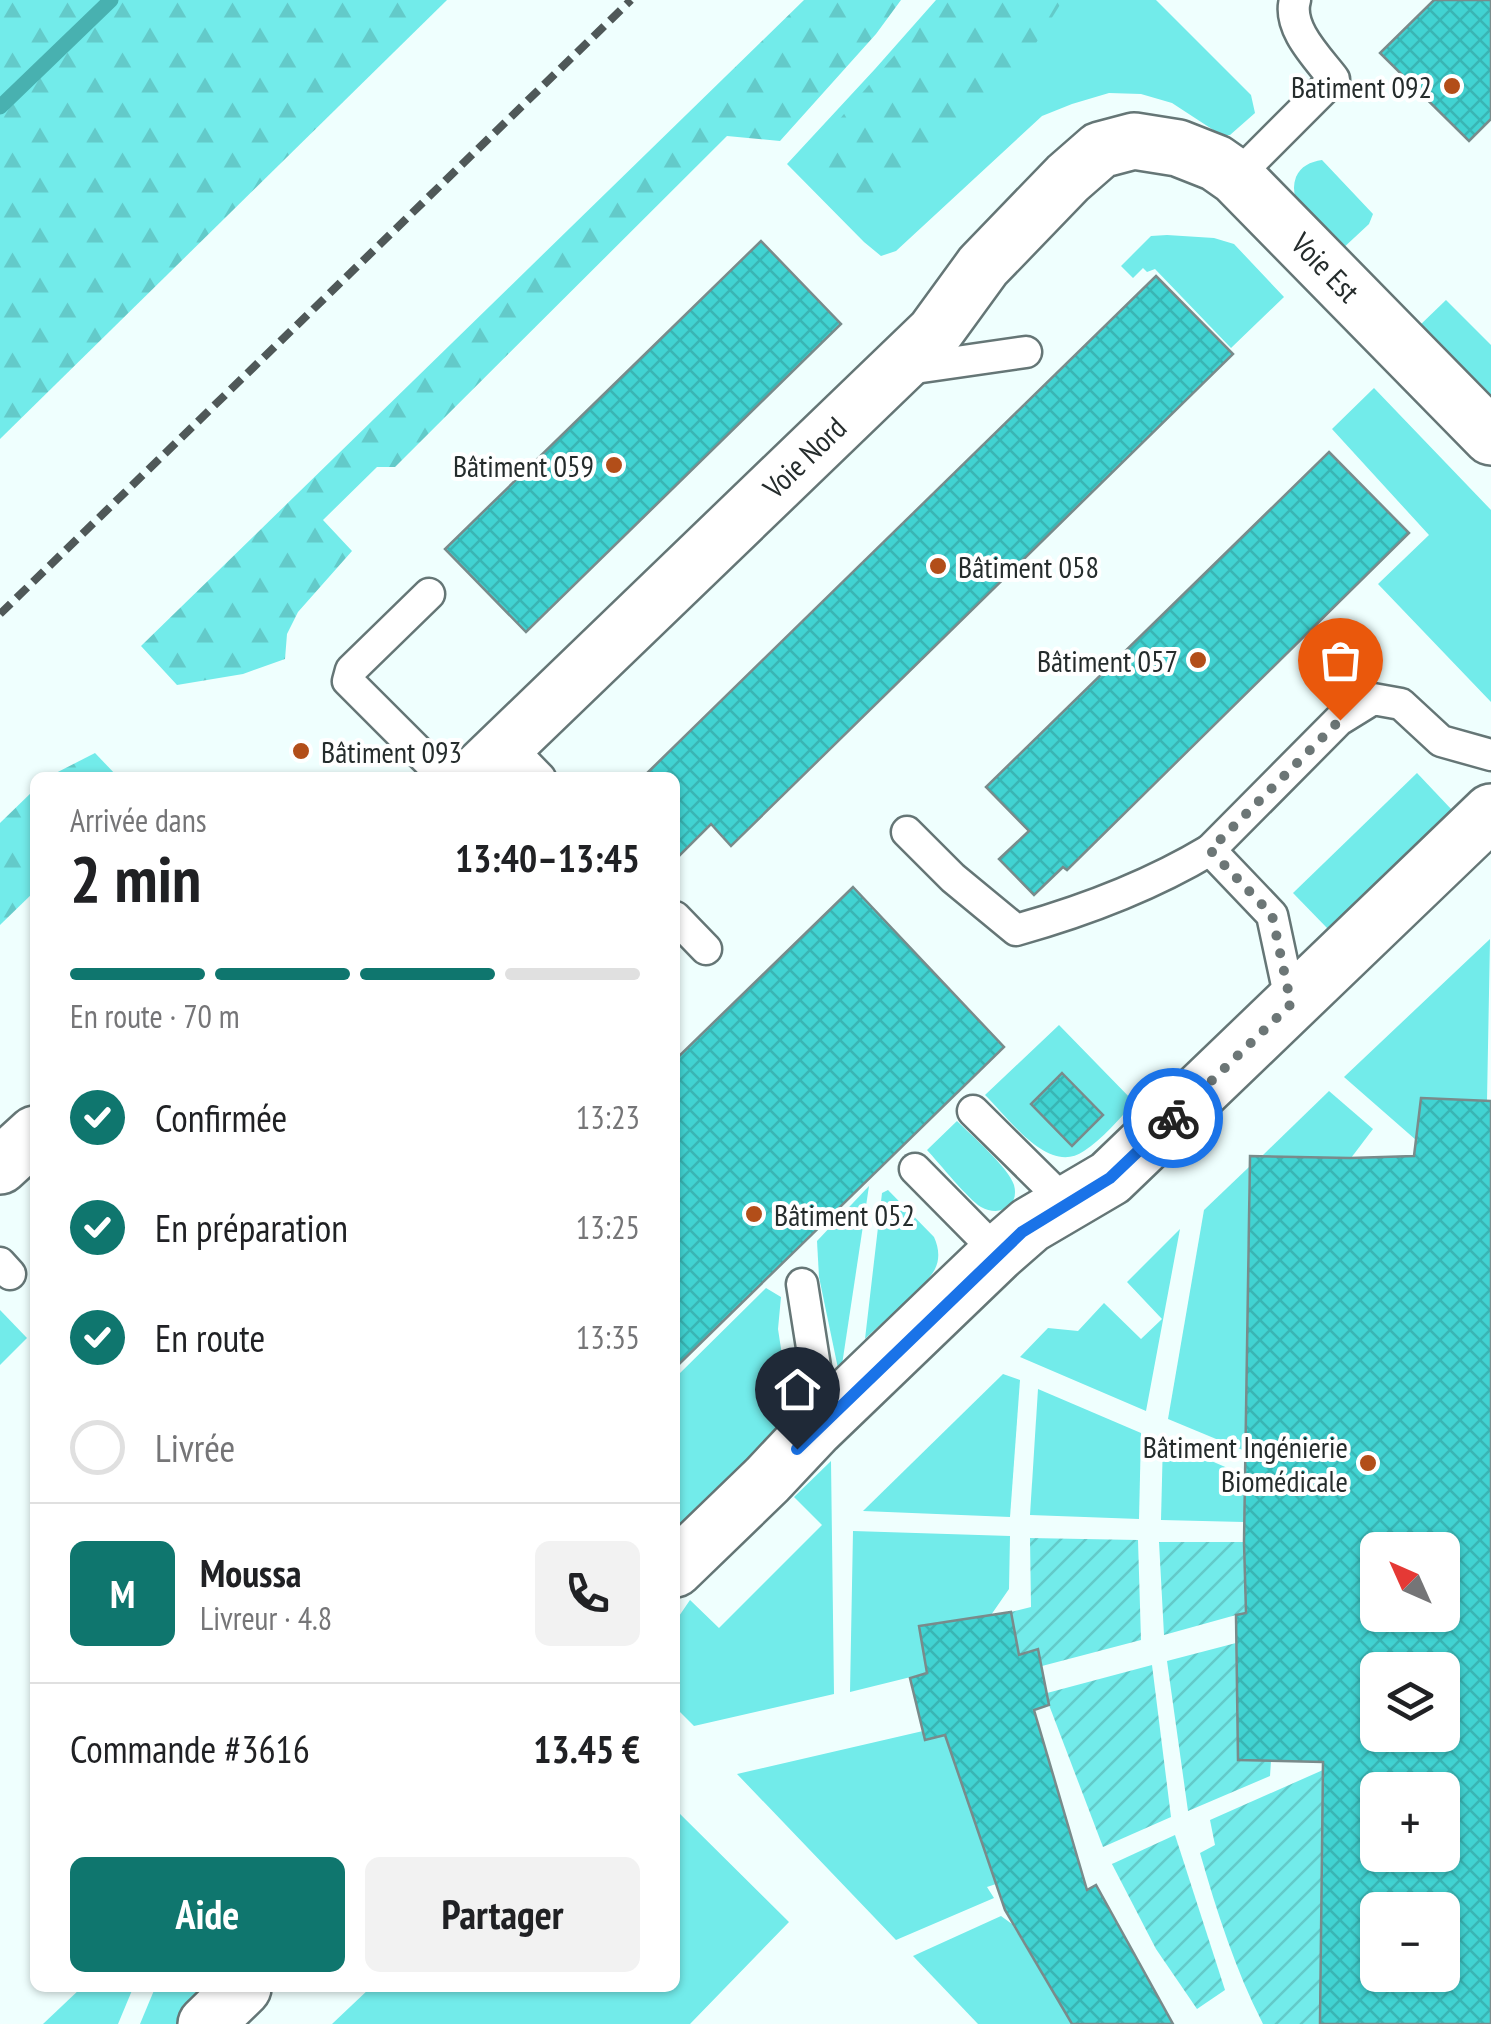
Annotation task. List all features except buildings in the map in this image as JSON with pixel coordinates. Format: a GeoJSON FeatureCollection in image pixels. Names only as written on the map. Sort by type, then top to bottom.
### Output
{"type":"FeatureCollection","features":[{"type":"Feature","properties":{"kind":"street","name":"Voie Est"},"geometry":{"type":"LineString","coordinates":[[1134,141],[1178,148],[1216,163],[1236,177],[1491,437]]}},
{"type":"Feature","properties":{"kind":"street","name":"Voie Nord"},"geometry":{"type":"LineString","coordinates":[[506,766],[934,332],[982,266],[1068,178],[1100,150],[1134,141]]}},
{"type":"Feature","properties":{"kind":"street"},"geometry":{"type":"LineString","coordinates":[[680,1560],[998,1253],[1030,1225],[1110,1178],[1491,812]]}},
{"type":"Feature","properties":{"kind":"street"},"geometry":{"type":"LineString","coordinates":[[0,1166],[30,1139]]}},
{"type":"Feature","properties":{"kind":"street"},"geometry":{"type":"LineString","coordinates":[[206,2024],[239,1992]]}},
{"type":"Feature","properties":{"kind":"lane"},"geometry":{"type":"LineString","coordinates":[[1236,177],[1334,79],[1302,36],[1293,8],[1295,0]]}},
{"type":"Feature","properties":{"kind":"lane"},"geometry":{"type":"LineString","coordinates":[[891,372],[1026,352]]}},
{"type":"Feature","properties":{"kind":"lane"},"geometry":{"type":"LineString","coordinates":[[429,594],[351,670],[348,681],[439,772]]}},
{"type":"Feature","properties":{"kind":"lane"},"geometry":{"type":"LineString","coordinates":[[907,832],[953,878],[1016,930],[1060,918],[1167,876],[1210,850],[1340,720],[1373,699],[1401,704],[1441,742],[1491,755]]}},
{"type":"Feature","properties":{"kind":"lane"},"geometry":{"type":"LineString","coordinates":[[1210,850],[1272,915],[1291,1004]]}},
{"type":"Feature","properties":{"kind":"lane"},"geometry":{"type":"LineString","coordinates":[[680,921],[706,948]]}},
{"type":"Feature","properties":{"kind":"lane"},"geometry":{"type":"LineString","coordinates":[[973,1111],[1067,1204]]}},
{"type":"Feature","properties":{"kind":"lane"},"geometry":{"type":"LineString","coordinates":[[915,1168],[998,1253]]}},
{"type":"Feature","properties":{"kind":"lane"},"geometry":{"type":"LineString","coordinates":[[802,1284],[816,1374],[816,1428]]}},
{"type":"Feature","properties":{"kind":"green space"},"geometry":{"type":"Polygon","coordinates":[[[0,0],[447,0],[0,439],[0,0]]]}},
{"type":"Feature","properties":{"kind":"green space"},"geometry":{"type":"Polygon","coordinates":[[[804,0],[901,0],[876,34],[780,141],[727,136],[395,467],[377,467],[323,520],[352,551],[298,612],[287,634],[285,659],[243,674],[177,685],[141,646],[804,0]]]}},
{"type":"Feature","properties":{"kind":"green space"},"geometry":{"type":"Polygon","coordinates":[[[936,0],[1156,0],[1251,95],[1255,113],[1230,135],[1221,135],[1172,103],[1141,94],[1109,93],[1072,104],[1042,116],[896,251],[881,256],[787,164],[936,0]]]}},
{"type":"Feature","properties":{"kind":"green space"},"geometry":{"type":"Polygon","coordinates":[[[942,0],[1063,0],[1021,67],[864,226],[801,164],[942,0]]]}},
{"type":"Feature","properties":{"kind":"green space"},"geometry":{"type":"Polygon","coordinates":[[[1322,160],[1373,214],[1369,224],[1340,251],[1307,218],[1294,188],[1298,173],[1306,165],[1322,160]]]}},
{"type":"Feature","properties":{"kind":"green space"},"geometry":{"type":"Polygon","coordinates":[[[1151,236],[1214,238],[1234,244],[1284,297],[1231,348],[1155,269],[1147,272],[1143,268],[1133,278],[1121,266],[1151,236]]]}},
{"type":"Feature","properties":{"kind":"green space"},"geometry":{"type":"Polygon","coordinates":[[[1446,300],[1491,345],[1491,401],[1417,328],[1446,300]]]}},
{"type":"Feature","properties":{"kind":"green space"},"geometry":{"type":"Polygon","coordinates":[[[1374,388],[1491,510],[1491,702],[1378,584],[1429,535],[1332,429],[1374,388]]]}},
{"type":"Feature","properties":{"kind":"green space"},"geometry":{"type":"Polygon","coordinates":[[[95,753],[113,772],[58,772],[95,753]]]}},
{"type":"Feature","properties":{"kind":"green space"},"geometry":{"type":"Polygon","coordinates":[[[1417,773],[1452,810],[1328,929],[1293,893],[1417,773]]]}},
{"type":"Feature","properties":{"kind":"green space"},"geometry":{"type":"Polygon","coordinates":[[[30,794],[30,896],[0,925],[0,823],[30,794]]]}},
{"type":"Feature","properties":{"kind":"green space"},"geometry":{"type":"Polygon","coordinates":[[[1490,939],[1487,1101],[1421,1098],[1416,1140],[1344,1077],[1490,939]]]}},
{"type":"Feature","properties":{"kind":"green space"},"geometry":{"type":"Polygon","coordinates":[[[1059,1025],[1135,1103],[1097,1141],[1070,1157],[1057,1156],[1030,1141],[985,1095],[1059,1025]]]}},
{"type":"Feature","properties":{"kind":"green space"},"geometry":{"type":"Polygon","coordinates":[[[1329,1091],[1373,1129],[1351,1158],[1262,1156],[1329,1091]]]}},
{"type":"Feature","properties":{"kind":"green space"},"geometry":{"type":"Polygon","coordinates":[[[957,1121],[1011,1178],[1014,1199],[1006,1208],[995,1211],[981,1207],[927,1150],[957,1121]]]}},
{"type":"Feature","properties":{"kind":"green space"},"geometry":{"type":"Polygon","coordinates":[[[1249,1167],[1245,1451],[1168,1419],[1204,1210],[1249,1167]]]}},
{"type":"Feature","properties":{"kind":"green space"},"geometry":{"type":"Polygon","coordinates":[[[869,1186],[840,1378],[819,1277],[817,1241],[869,1186]]]}},
{"type":"Feature","properties":{"kind":"green space"},"geometry":{"type":"Polygon","coordinates":[[[888,1190],[934,1237],[938,1261],[923,1285],[865,1339],[882,1193],[888,1190]]]}},
{"type":"Feature","properties":{"kind":"green space"},"geometry":{"type":"Polygon","coordinates":[[[1180,1229],[1146,1411],[1020,1357],[1048,1328],[1078,1331],[1104,1303],[1141,1339],[1162,1319],[1127,1282],[1180,1229]]]}},
{"type":"Feature","properties":{"kind":"green space"},"geometry":{"type":"Polygon","coordinates":[[[766,1288],[781,1297],[778,1329],[789,1401],[783,1433],[684,1526],[680,1522],[680,1373],[766,1288]]]}},
{"type":"Feature","properties":{"kind":"green space"},"geometry":{"type":"Polygon","coordinates":[[[0,1310],[27,1338],[0,1365],[0,1310]]]}},
{"type":"Feature","properties":{"kind":"green space"},"geometry":{"type":"Polygon","coordinates":[[[1003,1374],[1020,1380],[1010,1517],[863,1511],[1003,1374]]]}},
{"type":"Feature","properties":{"kind":"green space"},"geometry":{"type":"Polygon","coordinates":[[[1038,1389],[1141,1433],[1139,1519],[1030,1515],[1038,1389]]]}},
{"type":"Feature","properties":{"kind":"green space"},"geometry":{"type":"Polygon","coordinates":[[[1163,1440],[1246,1476],[1244,1522],[1161,1520],[1163,1440]]]}},
{"type":"Feature","properties":{"kind":"green space"},"geometry":{"type":"Polygon","coordinates":[[[831,1461],[834,1694],[694,1726],[680,1712],[680,1615],[690,1600],[719,1628],[822,1525],[794,1497],[831,1461]]]}},
{"type":"Feature","properties":{"kind":"green space"},"geometry":{"type":"Polygon","coordinates":[[[853,1531],[1010,1536],[1009,1589],[991,1615],[920,1626],[927,1673],[850,1692],[853,1531]]]}},
{"type":"Feature","properties":{"kind":"green space"},"geometry":{"type":"Polygon","coordinates":[[[1030,1538],[1138,1540],[1141,1640],[1042,1666],[1038,1649],[1019,1655],[1011,1612],[1031,1607],[1030,1538]]]}},
{"type":"Feature","properties":{"kind":"green space"},"geometry":{"type":"Polygon","coordinates":[[[1159,1542],[1244,1542],[1245,1575],[1256,1578],[1254,1610],[1164,1635],[1159,1542]]]}},
{"type":"Feature","properties":{"kind":"green space"},"geometry":{"type":"Polygon","coordinates":[[[1236,1643],[1238,1760],[1271,1761],[1270,1776],[1188,1811],[1167,1661],[1236,1643]]]}},
{"type":"Feature","properties":{"kind":"green space"},"geometry":{"type":"Polygon","coordinates":[[[1152,1665],[1171,1817],[1103,1847],[1047,1693],[1152,1665]]]}},
{"type":"Feature","properties":{"kind":"green space"},"geometry":{"type":"Polygon","coordinates":[[[923,1731],[926,1740],[945,1735],[996,1884],[987,1887],[994,1898],[896,1940],[737,1774],[923,1731]]]}},
{"type":"Feature","properties":{"kind":"green space"},"geometry":{"type":"Polygon","coordinates":[[[1323,1770],[1320,2024],[1263,2024],[1227,1940],[1200,1853],[1215,1845],[1210,1820],[1323,1770]]]}},
{"type":"Feature","properties":{"kind":"green space"},"geometry":{"type":"Polygon","coordinates":[[[680,1814],[789,1922],[690,2024],[332,2024],[366,1992],[680,1992],[680,1814]]]}},
{"type":"Feature","properties":{"kind":"green space"},"geometry":{"type":"Polygon","coordinates":[[[1175,1835],[1225,1990],[1197,2009],[1156,1949],[1112,1864],[1175,1835]]]}},
{"type":"Feature","properties":{"kind":"green space"},"geometry":{"type":"Polygon","coordinates":[[[1001,1916],[1012,1924],[1072,2024],[978,2024],[913,1956],[1001,1916]]]}},
{"type":"Feature","properties":{"kind":"green space"},"geometry":{"type":"Polygon","coordinates":[[[77,1992],[131,1992],[118,2024],[43,2024],[77,1992]]]}},
{"type":"Feature","properties":{"kind":"green space"},"geometry":{"type":"Polygon","coordinates":[[[153,1992],[217,1992],[183,2024],[140,2024],[153,1992]]]}},
{"type":"Feature","properties":{"kind":"waterway"},"geometry":{"type":"LineString","coordinates":[[0,107],[111,0]]}},
{"type":"Feature","properties":{"kind":"railway"},"geometry":{"type":"LineString","coordinates":[[0,614],[631,0]]}},
{"type":"Feature","properties":{"kind":"way so far"},"geometry":{"type":"LineString","coordinates":[[1173,1118],[1291,1004],[1272,915],[1210,850],[1340,720]]}},
{"type":"Feature","properties":{"kind":"place","name":"Batiment 092"},"geometry":{"type":"Point","coordinates":[1452,86]}},
{"type":"Feature","properties":{"kind":"place","name":"Bâtiment 059"},"geometry":{"type":"Point","coordinates":[614,465]}},
{"type":"Feature","properties":{"kind":"place","name":"Bâtiment 058"},"geometry":{"type":"Point","coordinates":[938,566]}},
{"type":"Feature","properties":{"kind":"place","name":"Bâtiment 057"},"geometry":{"type":"Point","coordinates":[1198,660]}},
{"type":"Feature","properties":{"kind":"place","name":"Bâtiment 093"},"geometry":{"type":"Point","coordinates":[301,751]}},
{"type":"Feature","properties":{"kind":"place","name":"Bâtiment 052"},"geometry":{"type":"Point","coordinates":[754,1214]}},
{"type":"Feature","properties":{"kind":"place","name":"Bâtiment Ingénierie Biomédicale"},"geometry":{"type":"Point","coordinates":[1368,1463]}},
{"type":"Feature","properties":{"kind":"route"},"geometry":{"type":"LineString","coordinates":[[797,1449],[998,1253],[1030,1225],[1110,1178],[1173,1118]]}}]}
